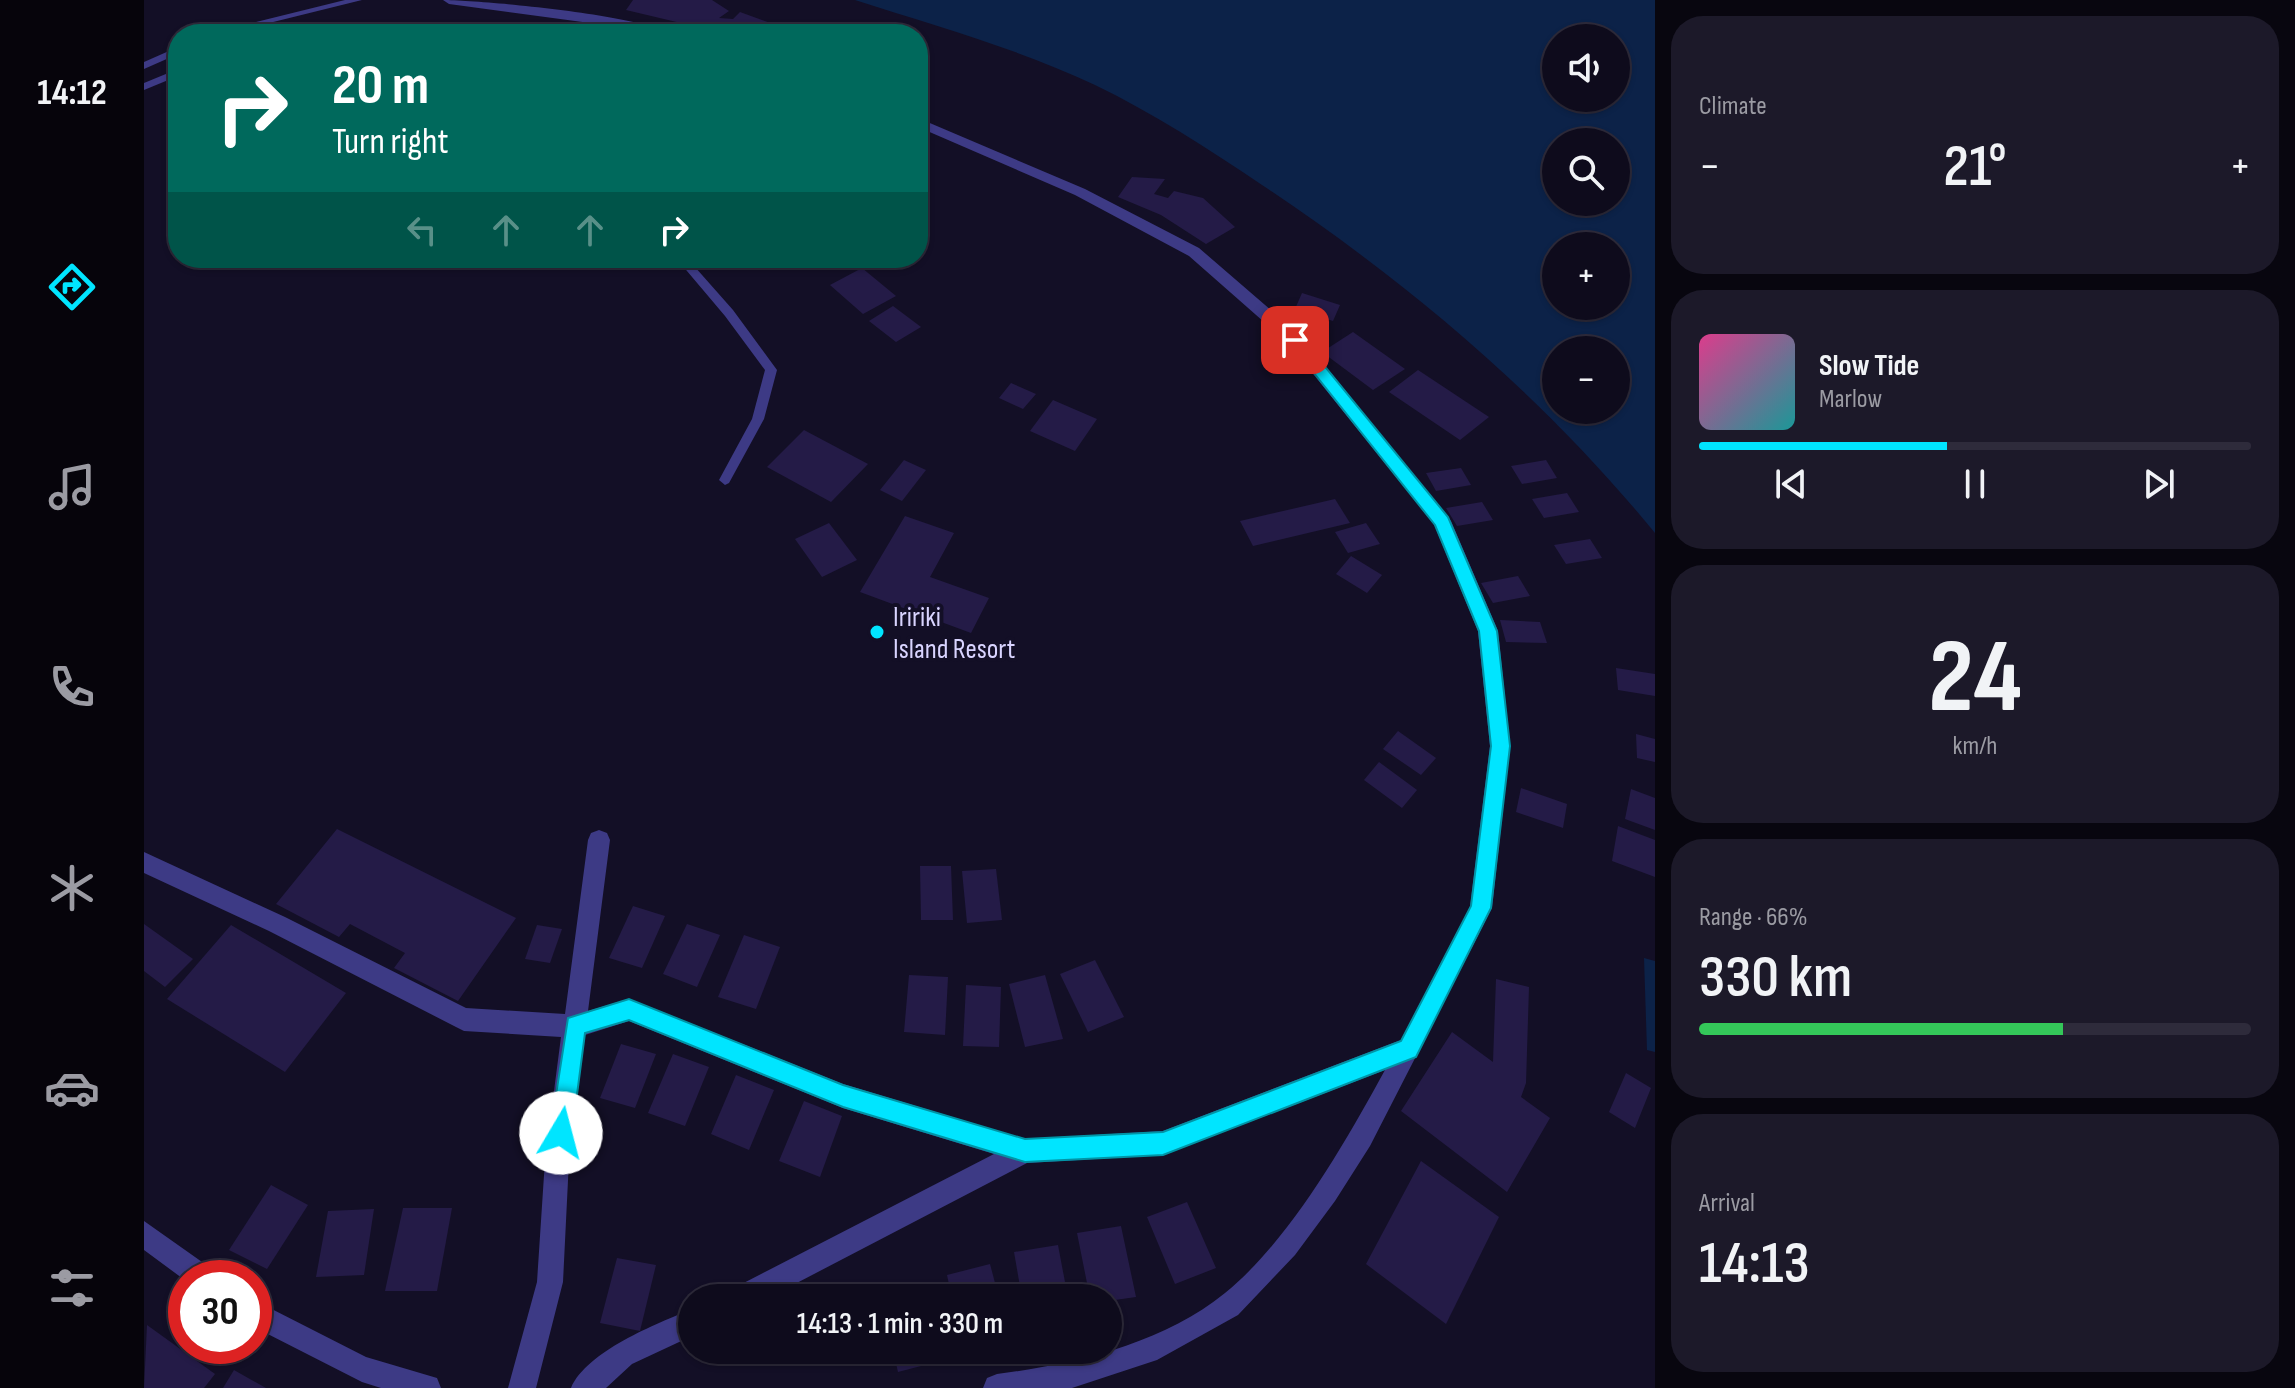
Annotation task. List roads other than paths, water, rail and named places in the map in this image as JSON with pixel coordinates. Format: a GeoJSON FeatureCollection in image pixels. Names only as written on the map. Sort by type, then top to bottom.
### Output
{"type":"FeatureCollection","features":[{"type":"Feature","properties":{"kind":"street"},"geometry":{"type":"LineString","coordinates":[[449,0],[614,24]]}},
{"type":"Feature","properties":{"kind":"street"},"geometry":{"type":"LineString","coordinates":[[928,126],[1080,192],[1194,252],[1295,340],[1442,521],[1488,631],[1500,746],[1481,908],[1347,1167],[1288,1246],[1232,1305],[1162,1345],[1044,1383],[997,1388]]}},
{"type":"Feature","properties":{"kind":"street"},"geometry":{"type":"LineString","coordinates":[[522,1388],[550,1282],[557,1160],[599,840]]}},
{"type":"Feature","properties":{"kind":"street"},"geometry":{"type":"LineString","coordinates":[[144,862],[277,924],[464,1019],[575,1026],[629,1010],[843,1096],[1025,1151],[1163,1143],[1409,1049]]}},
{"type":"Feature","properties":{"kind":"street"},"geometry":{"type":"LineString","coordinates":[[768,1284],[1025,1151]]}},
{"type":"Feature","properties":{"kind":"street"},"geometry":{"type":"LineString","coordinates":[[144,1234],[179,1260]]}},
{"type":"Feature","properties":{"kind":"street"},"geometry":{"type":"LineString","coordinates":[[272,1322],[362,1369],[427,1388]]}},
{"type":"Feature","properties":{"kind":"street"},"geometry":{"type":"LineString","coordinates":[[585,1388],[623,1355],[678,1329]]}},
{"type":"Feature","properties":{"kind":"lane"},"geometry":{"type":"LineString","coordinates":[[255,24],[357,0]]}},
{"type":"Feature","properties":{"kind":"lane"},"geometry":{"type":"LineString","coordinates":[[144,66],[168,55]]}},
{"type":"Feature","properties":{"kind":"lane"},"geometry":{"type":"LineString","coordinates":[[144,87],[168,76]]}},
{"type":"Feature","properties":{"kind":"lane"},"geometry":{"type":"LineString","coordinates":[[690,268],[729,313],[771,370],[758,419],[725,480]]}},
{"type":"Feature","properties":{"kind":"water"},"geometry":{"type":"Polygon","coordinates":[[[855,0],[1655,0],[1655,533],[1556,424],[1630,424],[1630,336],[1542,336],[1542,411],[1472,344],[1370,261],[1180,132],[1138,107],[1066,72],[855,0]]]}},
{"type":"Feature","properties":{"kind":"water"},"geometry":{"type":"Polygon","coordinates":[[[1644,958],[1655,961],[1655,1052],[1647,1050],[1644,958]]]}},
{"type":"Feature","properties":{"kind":"place","name":"Iririki Island Resort"},"geometry":{"type":"Point","coordinates":[877,632]}}]}
